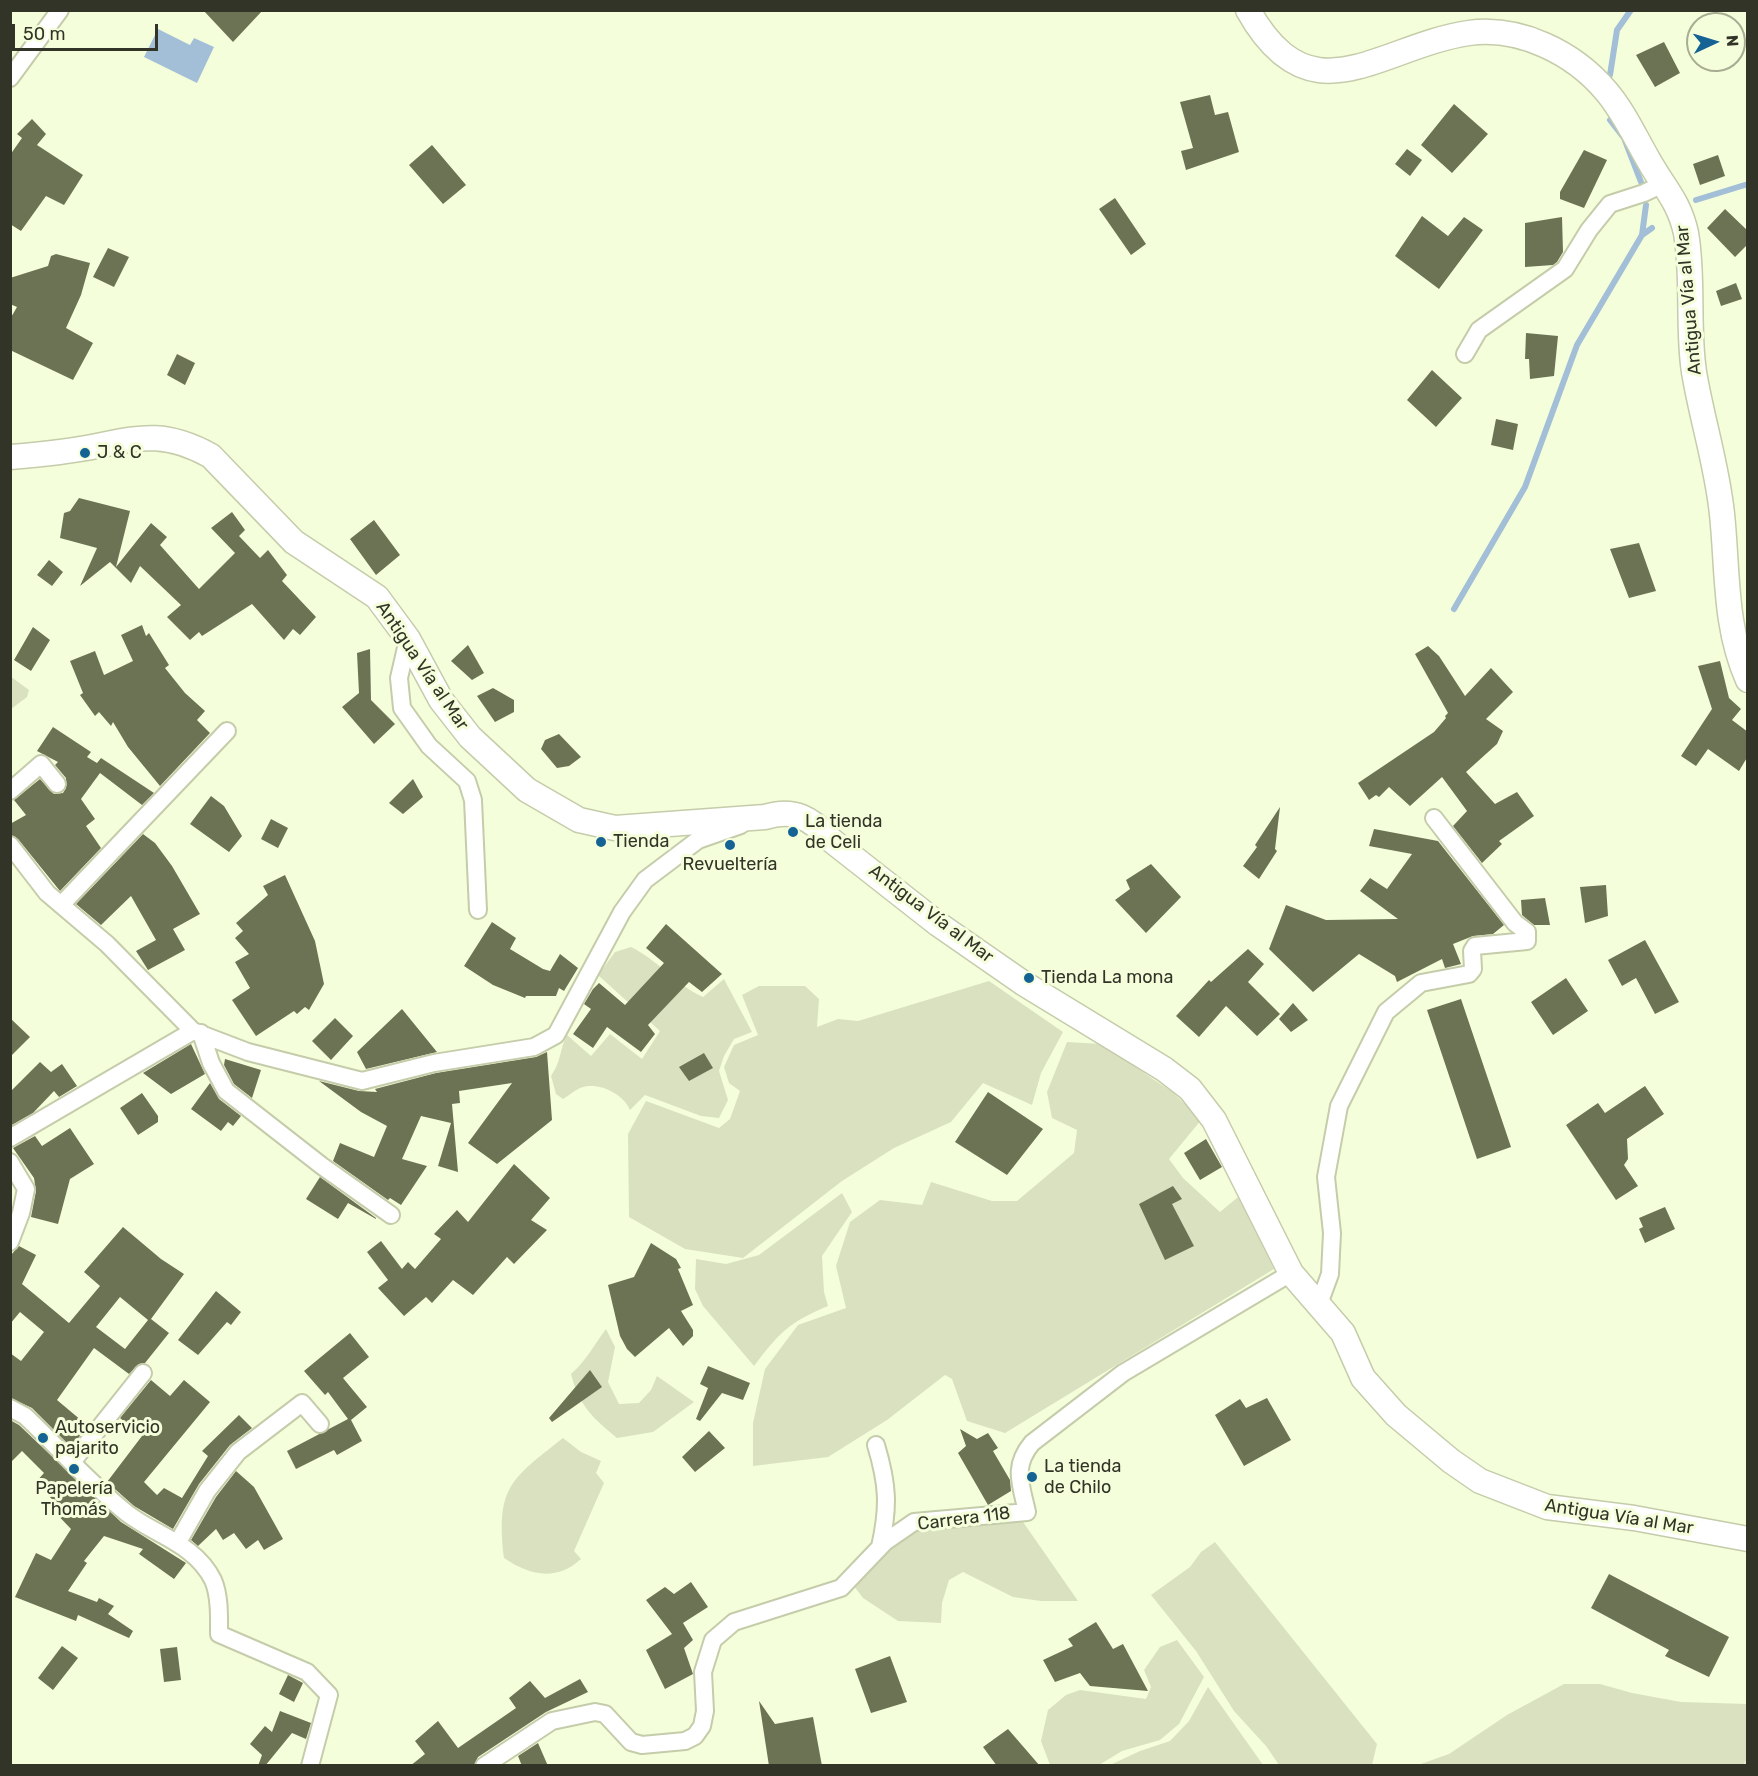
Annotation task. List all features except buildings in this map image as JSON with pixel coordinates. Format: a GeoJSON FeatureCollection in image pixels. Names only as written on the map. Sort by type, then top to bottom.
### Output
{"type":"FeatureCollection","features":[{"type":"Feature","properties":{"kind":"main road","name":"Antigua Vía al Mar"},"geometry":{"type":"LineString","coordinates":[[1248,10],[1261,33],[1274,49],[1291,61],[1325,71],[1343,71],[1470,33],[1518,36],[1540,43],[1585,69],[1606,90],[1626,118],[1653,169],[1679,206],[1686,235],[1689,325],[1694,371],[1719,485],[1726,598],[1732,637],[1748,680]]}},
{"type":"Feature","properties":{"kind":"main road","name":"Antigua Vía al Mar"},"geometry":{"type":"LineString","coordinates":[[10,457],[81,449],[137,437],[165,439],[194,446],[221,465],[294,542],[377,597],[393,615],[408,639],[441,700],[470,737],[527,790],[579,820],[615,828],[765,817],[780,812],[802,815],[816,823],[831,840],[938,924],[1023,983],[1164,1069],[1190,1089],[1214,1120],[1291,1273],[1342,1333],[1363,1378],[1396,1415],[1480,1481],[1547,1507],[1634,1518],[1748,1539]]}},
{"type":"Feature","properties":{"kind":"street"},"geometry":{"type":"LineString","coordinates":[[10,78],[60,10]]}},
{"type":"Feature","properties":{"kind":"street"},"geometry":{"type":"LineString","coordinates":[[1465,354],[1479,330],[1565,269],[1589,230],[1610,204],[1644,193],[1665,183]]}},
{"type":"Feature","properties":{"kind":"street"},"geometry":{"type":"LineString","coordinates":[[408,639],[399,678],[402,708],[429,746],[467,781],[473,800],[478,910]]}},
{"type":"Feature","properties":{"kind":"street"},"geometry":{"type":"LineString","coordinates":[[61,905],[227,731]]}},
{"type":"Feature","properties":{"kind":"street"},"geometry":{"type":"LineString","coordinates":[[10,791],[41,764],[57,784]]}},
{"type":"Feature","properties":{"kind":"street"},"geometry":{"type":"LineString","coordinates":[[197,1032],[248,1052],[362,1081],[434,1063],[475,1059],[534,1047],[556,1035],[622,912],[645,880],[698,840],[765,817]]}},
{"type":"Feature","properties":{"kind":"street"},"geometry":{"type":"LineString","coordinates":[[1319,1304],[1330,1274],[1332,1233],[1326,1177],[1339,1106],[1386,1012],[1421,983],[1469,974],[1473,969],[1472,951],[1475,946],[1527,942],[1527,932],[1515,923],[1434,818]]}},
{"type":"Feature","properties":{"kind":"street"},"geometry":{"type":"LineString","coordinates":[[10,845],[47,893],[107,944],[197,1032],[226,1090],[322,1166],[391,1215]]}},
{"type":"Feature","properties":{"kind":"street"},"geometry":{"type":"LineString","coordinates":[[10,1138],[197,1032]]}},
{"type":"Feature","properties":{"kind":"street"},"geometry":{"type":"LineString","coordinates":[[10,1162],[26,1189],[21,1213],[10,1242]]}},
{"type":"Feature","properties":{"kind":"street","name":"Carrera 118"},"geometry":{"type":"LineString","coordinates":[[484,1766],[552,1721],[595,1712],[605,1714],[631,1742],[642,1745],[685,1741],[695,1736],[702,1726],[704,1672],[713,1640],[734,1622],[841,1588],[880,1547],[914,1522],[1027,1512],[1019,1474],[1021,1456],[1032,1443],[1123,1373],[1291,1273]]}},
{"type":"Feature","properties":{"kind":"street"},"geometry":{"type":"LineString","coordinates":[[73,1461],[143,1373]]}},
{"type":"Feature","properties":{"kind":"street"},"geometry":{"type":"LineString","coordinates":[[178,1542],[207,1491],[238,1452],[302,1403],[320,1424]]}},
{"type":"Feature","properties":{"kind":"street"},"geometry":{"type":"LineString","coordinates":[[10,1408],[25,1416],[129,1515],[178,1542],[194,1555],[213,1581],[219,1614],[219,1634],[307,1672],[328,1695],[310,1766]]}},
{"type":"Feature","properties":{"kind":"street"},"geometry":{"type":"LineString","coordinates":[[876,1445],[887,1485],[888,1511],[880,1547]]}},
{"type":"Feature","properties":{"kind":"green space"},"geometry":{"type":"Polygon","coordinates":[[[10,676],[29,690],[27,697],[11,709],[10,676]]]}},
{"type":"Feature","properties":{"kind":"green space"},"geometry":{"type":"Polygon","coordinates":[[[631,947],[641,952],[684,986],[703,997],[724,979],[752,1032],[734,1039],[724,1056],[719,1071],[728,1100],[719,1118],[701,1116],[645,1095],[630,1110],[622,1098],[601,1087],[580,1088],[563,1099],[556,1094],[551,1076],[567,1035],[591,1056],[610,1034],[642,1059],[660,1031],[598,975],[615,952],[631,947]]]}},
{"type":"Feature","properties":{"kind":"green space"},"geometry":{"type":"Polygon","coordinates":[[[989,981],[1063,1032],[1041,1073],[1032,1105],[983,1083],[951,1122],[894,1148],[842,1181],[743,1258],[685,1249],[629,1217],[628,1134],[646,1101],[719,1128],[730,1119],[740,1091],[729,1083],[724,1067],[734,1045],[758,1035],[742,995],[759,986],[805,986],[819,999],[817,1027],[838,1019],[858,1021],[989,981]]]}},
{"type":"Feature","properties":{"kind":"green space"},"geometry":{"type":"Polygon","coordinates":[[[1067,1042],[1102,1044],[1172,1092],[1202,1119],[1169,1159],[1183,1178],[1220,1212],[1238,1197],[1274,1269],[1005,1433],[967,1421],[952,1379],[945,1375],[887,1420],[828,1457],[753,1466],[753,1423],[765,1369],[798,1325],[846,1308],[836,1266],[850,1222],[880,1200],[922,1205],[931,1182],[992,1201],[1017,1201],[1074,1153],[1077,1130],[1052,1118],[1047,1092],[1067,1042]]]}},
{"type":"Feature","properties":{"kind":"green space"},"geometry":{"type":"Polygon","coordinates":[[[842,1193],[852,1212],[822,1256],[824,1292],[828,1306],[794,1323],[771,1345],[754,1366],[703,1306],[695,1289],[696,1259],[726,1264],[759,1255],[842,1193]]]}},
{"type":"Feature","properties":{"kind":"green space"},"geometry":{"type":"Polygon","coordinates":[[[606,1329],[615,1347],[608,1382],[619,1404],[639,1403],[651,1390],[657,1376],[694,1402],[653,1432],[617,1438],[588,1410],[578,1395],[571,1374],[586,1358],[606,1329]]]}},
{"type":"Feature","properties":{"kind":"green space"},"geometry":{"type":"Polygon","coordinates":[[[563,1438],[581,1452],[601,1461],[596,1473],[604,1483],[574,1551],[581,1559],[562,1571],[542,1574],[523,1569],[504,1558],[502,1515],[505,1500],[519,1476],[530,1464],[563,1438]]]}},
{"type":"Feature","properties":{"kind":"green space"},"geometry":{"type":"Polygon","coordinates":[[[1021,1519],[1078,1601],[1041,1601],[1013,1597],[963,1572],[949,1580],[942,1603],[941,1623],[898,1621],[863,1598],[854,1586],[880,1555],[918,1528],[1021,1519]]]}},
{"type":"Feature","properties":{"kind":"green space"},"geometry":{"type":"Polygon","coordinates":[[[1215,1542],[1377,1744],[1372,1765],[1279,1765],[1266,1746],[1234,1711],[1196,1651],[1151,1595],[1190,1567],[1201,1552],[1215,1542]]]}},
{"type":"Feature","properties":{"kind":"green space"},"geometry":{"type":"Polygon","coordinates":[[[1177,1640],[1204,1677],[1179,1724],[1160,1740],[1122,1751],[1099,1765],[1050,1765],[1041,1741],[1048,1710],[1066,1695],[1080,1690],[1146,1699],[1151,1687],[1144,1670],[1160,1647],[1177,1640]]]}},
{"type":"Feature","properties":{"kind":"green space"},"geometry":{"type":"Polygon","coordinates":[[[1564,1684],[1600,1684],[1632,1693],[1681,1702],[1747,1704],[1747,1760],[1742,1766],[1418,1765],[1449,1754],[1507,1715],[1564,1684]]]}},
{"type":"Feature","properties":{"kind":"green space"},"geometry":{"type":"Polygon","coordinates":[[[1208,1687],[1263,1765],[1110,1765],[1140,1751],[1170,1741],[1189,1721],[1208,1687]]]}},
{"type":"Feature","properties":{"kind":"water"},"geometry":{"type":"Polygon","coordinates":[[[158,29],[190,45],[194,38],[214,47],[197,83],[144,57],[158,29]]]}},
{"type":"Feature","properties":{"kind":"waterway"},"geometry":{"type":"LineString","coordinates":[[1610,75],[1617,30],[1631,10]]}},
{"type":"Feature","properties":{"kind":"waterway"},"geometry":{"type":"LineString","coordinates":[[1610,120],[1624,138],[1641,182]]}},
{"type":"Feature","properties":{"kind":"waterway"},"geometry":{"type":"LineString","coordinates":[[1696,200],[1748,184]]}},
{"type":"Feature","properties":{"kind":"waterway"},"geometry":{"type":"LineString","coordinates":[[1454,609],[1525,487],[1577,345],[1642,235],[1646,205]]}},
{"type":"Feature","properties":{"kind":"waterway"},"geometry":{"type":"LineString","coordinates":[[1642,235],[1652,228]]}},
{"type":"Feature","properties":{"kind":"place","name":"J & C"},"geometry":{"type":"Point","coordinates":[85,453]}},
{"type":"Feature","properties":{"kind":"place","name":"La tienda de Celi"},"geometry":{"type":"Point","coordinates":[793,832]}},
{"type":"Feature","properties":{"kind":"place","name":"Tienda"},"geometry":{"type":"Point","coordinates":[601,842]}},
{"type":"Feature","properties":{"kind":"place","name":"Revueltería"},"geometry":{"type":"Point","coordinates":[730,845]}},
{"type":"Feature","properties":{"kind":"place","name":"Tienda La mona"},"geometry":{"type":"Point","coordinates":[1029,978]}},
{"type":"Feature","properties":{"kind":"place","name":"Autoservicio pajarito"},"geometry":{"type":"Point","coordinates":[43,1438]}},
{"type":"Feature","properties":{"kind":"place","name":"Papelería Thomás"},"geometry":{"type":"Point","coordinates":[74,1469]}},
{"type":"Feature","properties":{"kind":"place","name":"La tienda de Chilo"},"geometry":{"type":"Point","coordinates":[1032,1477]}}]}
